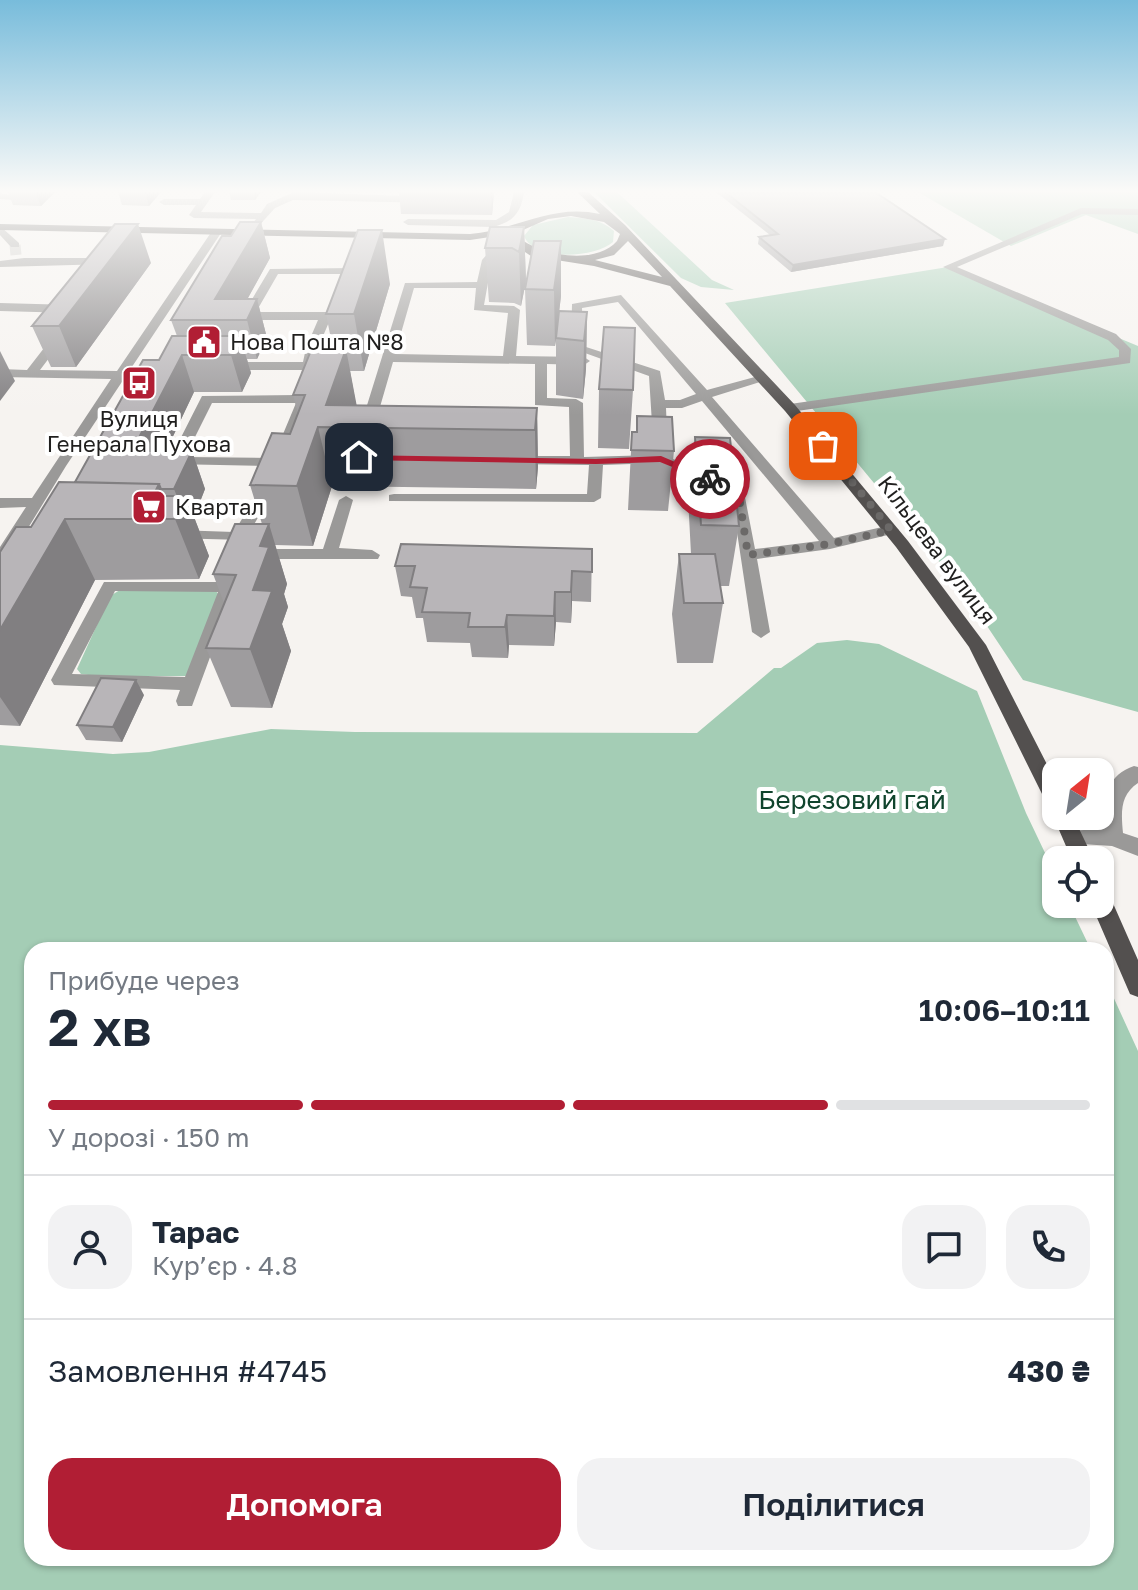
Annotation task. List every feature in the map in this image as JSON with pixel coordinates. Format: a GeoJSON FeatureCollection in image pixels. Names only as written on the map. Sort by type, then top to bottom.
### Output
{"type":"FeatureCollection","features":[{"type":"Feature","properties":{"kind":"main road"},"geometry":{"type":"LineString","coordinates":[[602,266],[675,285]]}},
{"type":"Feature","properties":{"kind":"main road","name":"Кільцева вулиця"},"geometry":{"type":"LineString","coordinates":[[657,266],[790,408],[891,530],[977,645],[1042,774]]}},
{"type":"Feature","properties":{"kind":"main road"},"geometry":{"type":"LineString","coordinates":[[1070,830],[1077,846]]}},
{"type":"Feature","properties":{"kind":"main road"},"geometry":{"type":"LineString","coordinates":[[1108,918],[1138,986]]}},
{"type":"Feature","properties":{"kind":"street"},"geometry":{"type":"LineString","coordinates":[[107,273],[112,266]]}},
{"type":"Feature","properties":{"kind":"street"},"geometry":{"type":"LineString","coordinates":[[0,560],[25,532],[36,502],[130,369],[195,266]]}},
{"type":"Feature","properties":{"kind":"street"},"geometry":{"type":"LineString","coordinates":[[309,266],[274,271],[248,316],[330,316]]}},
{"type":"Feature","properties":{"kind":"street"},"geometry":{"type":"LineString","coordinates":[[228,587],[110,586],[60,680],[189,692],[228,587],[240,545],[268,488],[304,399],[312,348],[324,320],[336,313],[353,266]]}},
{"type":"Feature","properties":{"kind":"street"},"geometry":{"type":"LineString","coordinates":[[486,266],[478,308],[514,310],[509,360]]}},
{"type":"Feature","properties":{"kind":"street"},"geometry":{"type":"LineString","coordinates":[[790,408],[1132,361],[1112,337],[950,266]]}},
{"type":"Feature","properties":{"kind":"street"},"geometry":{"type":"LineString","coordinates":[[363,443],[409,285],[481,285]]}},
{"type":"Feature","properties":{"kind":"street"},"geometry":{"type":"LineString","coordinates":[[661,459],[655,374],[577,348],[576,306],[621,298],[830,544]]}},
{"type":"Feature","properties":{"kind":"street"},"geometry":{"type":"LineString","coordinates":[[0,307],[81,309],[30,374]]}},
{"type":"Feature","properties":{"kind":"street"},"geometry":{"type":"LineString","coordinates":[[388,358],[618,362]]}},
{"type":"Feature","properties":{"kind":"street"},"geometry":{"type":"LineString","coordinates":[[541,361],[540,402],[576,403],[577,461]]}},
{"type":"Feature","properties":{"kind":"street"},"geometry":{"type":"LineString","coordinates":[[202,366],[311,366]]}},
{"type":"Feature","properties":{"kind":"street"},"geometry":{"type":"LineString","coordinates":[[0,373],[130,369]]}},
{"type":"Feature","properties":{"kind":"street"},"geometry":{"type":"LineString","coordinates":[[659,404],[682,404],[761,377]]}},
{"type":"Feature","properties":{"kind":"street"},"geometry":{"type":"LineString","coordinates":[[279,462],[176,461],[207,399],[304,399]]}},
{"type":"Feature","properties":{"kind":"street"},"geometry":{"type":"LineString","coordinates":[[500,460],[661,459],[738,490],[761,632]]}},
{"type":"Feature","properties":{"kind":"street"},"geometry":{"type":"LineString","coordinates":[[394,498],[594,498],[596,461]]}},
{"type":"Feature","properties":{"kind":"street"},"geometry":{"type":"LineString","coordinates":[[329,553],[346,500]]}},
{"type":"Feature","properties":{"kind":"street"},"geometry":{"type":"LineString","coordinates":[[0,503],[36,502]]}},
{"type":"Feature","properties":{"kind":"street"},"geometry":{"type":"LineString","coordinates":[[748,555],[830,544],[891,530]]}},
{"type":"Feature","properties":{"kind":"street"},"geometry":{"type":"LineString","coordinates":[[165,535],[240,545],[372,555]]}},
{"type":"Feature","properties":{"kind":"street"},"geometry":{"type":"LineString","coordinates":[[1113,838],[1111,813],[1117,788],[1134,774],[1138,775]]}},
{"type":"Feature","properties":{"kind":"street"},"geometry":{"type":"LineString","coordinates":[[1073,837],[1113,838],[1138,847]]}},
{"type":"Feature","properties":{"kind":"green space"},"geometry":{"type":"Polygon","coordinates":[[[669,266],[697,266],[712,280],[734,290],[701,287],[681,278],[669,266]]]}},
{"type":"Feature","properties":{"kind":"green space"},"geometry":{"type":"Polygon","coordinates":[[[948,267],[1138,346],[1138,712],[1023,680],[965,593],[725,303],[948,267]]]}},
{"type":"Feature","properties":{"kind":"green space"},"geometry":{"type":"Polygon","coordinates":[[[120,590],[216,591],[219,595],[187,676],[96,676],[81,674],[77,669],[110,596],[120,590]]]}},
{"type":"Feature","properties":{"kind":"green space","name":"Березовий гай"},"geometry":{"type":"Polygon","coordinates":[[[847,640],[879,644],[977,691],[1042,847],[1042,918],[1076,918],[1087,942],[24,942],[24,1566],[1114,1566],[1114,998],[1138,1051],[1138,1590],[0,1590],[0,745],[113,754],[149,752],[271,729],[697,733],[774,668],[781,668],[817,643],[847,640]]]}},
{"type":"Feature","properties":{"kind":"building"},"geometry":{"type":"Polygon","coordinates":[[[81,266],[105,266],[59,326],[32,326],[81,266]]]}},
{"type":"Feature","properties":{"kind":"building"},"geometry":{"type":"Polygon","coordinates":[[[204,266],[235,266],[215,299],[257,299],[247,320],[171,320],[204,266]]]}},
{"type":"Feature","properties":{"kind":"building"},"geometry":{"type":"Polygon","coordinates":[[[344,266],[370,266],[354,314],[326,314],[344,266]]]}},
{"type":"Feature","properties":{"kind":"building"},"geometry":{"type":"Polygon","coordinates":[[[529,266],[557,266],[554,290],[525,289],[529,266]]]}},
{"type":"Feature","properties":{"kind":"building"},"geometry":{"type":"Polygon","coordinates":[[[559,311],[587,312],[584,341],[556,338],[559,311]]]}},
{"type":"Feature","properties":{"kind":"building"},"geometry":{"type":"Polygon","coordinates":[[[604,327],[635,328],[633,390],[599,389],[604,327]]]}},
{"type":"Feature","properties":{"kind":"building"},"geometry":{"type":"Polygon","coordinates":[[[172,336],[240,336],[231,355],[182,355],[132,451],[192,451],[174,489],[161,489],[159,484],[75,482],[143,360],[159,360],[172,336]]]}},
{"type":"Feature","properties":{"kind":"building"},"geometry":{"type":"Polygon","coordinates":[[[312,348],[346,349],[326,405],[537,408],[535,430],[318,427],[297,486],[250,485],[272,433],[290,434],[305,395],[293,395],[312,348]]]}},
{"type":"Feature","properties":{"kind":"building"},"geometry":{"type":"Polygon","coordinates":[[[637,416],[672,417],[674,451],[631,450],[632,432],[637,432],[637,416]]]}},
{"type":"Feature","properties":{"kind":"building"},"geometry":{"type":"Polygon","coordinates":[[[695,437],[730,438],[739,526],[701,525],[695,437]]]}},
{"type":"Feature","properties":{"kind":"building"},"geometry":{"type":"Polygon","coordinates":[[[59,482],[159,484],[153,496],[186,496],[175,519],[65,519],[0,630],[0,552],[16,527],[31,527],[59,482]]]}},
{"type":"Feature","properties":{"kind":"building"},"geometry":{"type":"Polygon","coordinates":[[[235,524],[269,524],[260,546],[269,547],[253,590],[272,591],[250,649],[206,648],[236,575],[213,574],[235,524]]]}},
{"type":"Feature","properties":{"kind":"building"},"geometry":{"type":"Polygon","coordinates":[[[401,544],[592,549],[592,572],[572,571],[571,592],[555,592],[554,616],[507,615],[505,627],[468,627],[470,613],[422,612],[427,588],[410,587],[415,566],[395,566],[401,544]]]}},
{"type":"Feature","properties":{"kind":"building"},"geometry":{"type":"Polygon","coordinates":[[[679,554],[715,554],[723,603],[684,603],[679,554]]]}},
{"type":"Feature","properties":{"kind":"building"},"geometry":{"type":"Polygon","coordinates":[[[101,678],[136,680],[113,727],[77,725],[101,678]]]}},
{"type":"Feature","properties":{"kind":"way so far"},"geometry":{"type":"LineString","coordinates":[[710,479],[738,490],[748,555],[830,544],[891,530],[823,446]]}},
{"type":"Feature","properties":{"kind":"place","name":"Нова Пошта №8"},"geometry":{"type":"Point","coordinates":[204,342]}},
{"type":"Feature","properties":{"kind":"place","name":"Вулиця Генерала Пухова"},"geometry":{"type":"Point","coordinates":[139,383]}},
{"type":"Feature","properties":{"kind":"place","name":"Квартал"},"geometry":{"type":"Point","coordinates":[149,507]}},
{"type":"Feature","properties":{"kind":"route"},"geometry":{"type":"LineString","coordinates":[[359,457],[596,461],[661,459],[710,479]]}}]}
